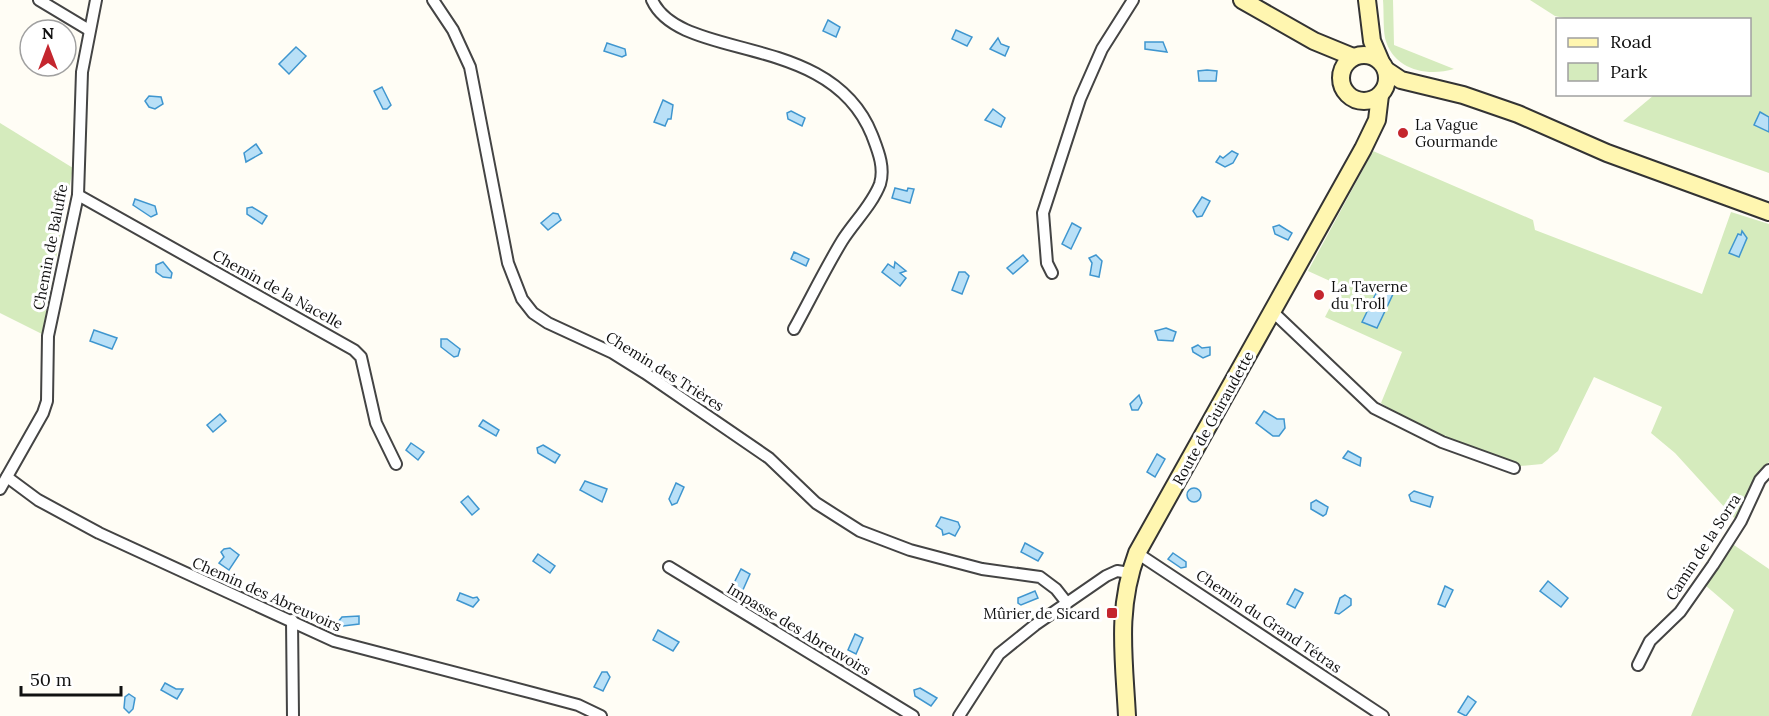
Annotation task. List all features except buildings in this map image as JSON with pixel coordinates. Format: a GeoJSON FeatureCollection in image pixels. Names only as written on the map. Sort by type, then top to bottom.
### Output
{"type":"FeatureCollection","features":[{"type":"Feature","properties":{"kind":"street"},"geometry":{"type":"LineString","coordinates":[[39,0],[89,30]]}},
{"type":"Feature","properties":{"kind":"street","name":"Chemin de Baluffe"},"geometry":{"type":"LineString","coordinates":[[0,488],[47,401],[48,336],[78,195],[82,72],[96,0]]}},
{"type":"Feature","properties":{"kind":"street","name":"Chemin des Trières"},"geometry":{"type":"LineString","coordinates":[[433,0],[453,30],[470,67],[508,263],[522,299],[533,313],[548,323],[613,352],[645,373],[769,458],[816,502],[860,531],[910,550],[982,569],[1040,577],[1056,589],[1067,603]]}},
{"type":"Feature","properties":{"kind":"street"},"geometry":{"type":"LineString","coordinates":[[652,0],[663,19],[684,30],[797,63],[844,94],[866,120],[882,166],[879,185],[862,216],[838,249],[794,329]]}},
{"type":"Feature","properties":{"kind":"street"},"geometry":{"type":"LineString","coordinates":[[1052,273],[1047,264],[1043,213],[1080,99],[1102,49],[1133,0]]}},
{"type":"Feature","properties":{"kind":"street"},"geometry":{"type":"LineString","coordinates":[[1242,0],[1314,41],[1355,56],[1373,56],[1401,80],[1518,114],[1607,153],[1769,213]]}},
{"type":"Feature","properties":{"kind":"street"},"geometry":{"type":"LineString","coordinates":[[1367,7],[1355,56],[1342,71],[1341,81],[1345,90],[1352,97],[1361,100],[1381,93],[1424,85]]}},
{"type":"Feature","properties":{"kind":"street"},"geometry":{"type":"LineString","coordinates":[[1367,7],[1372,41],[1384,66],[1387,82],[1381,93]]}},
{"type":"Feature","properties":{"kind":"street"},"geometry":{"type":"LineString","coordinates":[[1314,41],[1334,58],[1342,71]]}},
{"type":"Feature","properties":{"kind":"street","name":"Route de Guiraudette"},"geometry":{"type":"LineString","coordinates":[[1126,716],[1121,621],[1130,573],[1137,553],[1368,138],[1377,120],[1381,93]]}},
{"type":"Feature","properties":{"kind":"street"},"geometry":{"type":"LineString","coordinates":[[1361,100],[1368,118],[1368,138]]}},
{"type":"Feature","properties":{"kind":"street","name":"Chemin de la Nacelle"},"geometry":{"type":"LineString","coordinates":[[78,195],[354,350],[361,357],[376,423],[396,464]]}},
{"type":"Feature","properties":{"kind":"street"},"geometry":{"type":"LineString","coordinates":[[1272,311],[1374,408],[1442,442],[1514,468]]}},
{"type":"Feature","properties":{"kind":"street","name":"Camin de la Sorra"},"geometry":{"type":"LineString","coordinates":[[1638,665],[1650,640],[1680,612],[1713,565],[1741,521],[1761,480],[1769,470]]}},
{"type":"Feature","properties":{"kind":"street","name":"Chemin des Abreuvoirs"},"geometry":{"type":"LineString","coordinates":[[7,477],[38,500],[99,534],[334,641],[567,702],[602,716]]}},
{"type":"Feature","properties":{"kind":"street","name":"Chemin du Grand Tétras"},"geometry":{"type":"LineString","coordinates":[[1137,553],[1383,716]]}},
{"type":"Feature","properties":{"kind":"street","name":"Impasse des Abreuvoirs"},"geometry":{"type":"LineString","coordinates":[[669,567],[913,716]]}},
{"type":"Feature","properties":{"kind":"street"},"geometry":{"type":"LineString","coordinates":[[959,716],[999,654],[1035,625],[1106,576],[1117,571],[1130,573]]}},
{"type":"Feature","properties":{"kind":"street"},"geometry":{"type":"LineString","coordinates":[[292,620],[294,716]]}},
{"type":"Feature","properties":{"kind":"green space"},"geometry":{"type":"Polygon","coordinates":[[[1383,0],[1393,0],[1394,45],[1454,69],[1422,71],[1403,64],[1395,57],[1385,38],[1383,0]]]}},
{"type":"Feature","properties":{"kind":"green space"},"geometry":{"type":"Polygon","coordinates":[[[1530,0],[1769,0],[1769,173],[1623,121],[1653,96],[1751,96],[1751,18],[1564,18],[1555,16],[1530,0]]]}},
{"type":"Feature","properties":{"kind":"green space"},"geometry":{"type":"Polygon","coordinates":[[[0,123],[73,168],[42,334],[0,313],[0,123]]]}},
{"type":"Feature","properties":{"kind":"green space"},"geometry":{"type":"Polygon","coordinates":[[[1373,151],[1533,220],[1535,230],[1702,294],[1731,212],[1769,224],[1769,462],[1759,471],[1737,521],[1675,453],[1651,433],[1662,407],[1594,377],[1558,451],[1542,464],[1520,466],[1460,444],[1405,419],[1381,403],[1402,352],[1325,317],[1341,286],[1308,271],[1373,151]]]}},
{"type":"Feature","properties":{"kind":"green space"},"geometry":{"type":"Polygon","coordinates":[[[1731,543],[1769,569],[1769,716],[1691,716],[1734,610],[1705,585],[1731,543]]]}},
{"type":"Feature","properties":{"kind":"water"},"geometry":{"type":"Polygon","coordinates":[[[828,20],[840,27],[836,37],[823,31],[828,20]]]}},
{"type":"Feature","properties":{"kind":"water"},"geometry":{"type":"Polygon","coordinates":[[[956,30],[972,37],[967,46],[952,39],[956,30]]]}},
{"type":"Feature","properties":{"kind":"water"},"geometry":{"type":"Polygon","coordinates":[[[998,38],[1001,44],[1009,47],[1005,56],[990,49],[998,38]]]}},
{"type":"Feature","properties":{"kind":"water"},"geometry":{"type":"Polygon","coordinates":[[[1145,42],[1163,42],[1167,52],[1145,49],[1145,42]]]}},
{"type":"Feature","properties":{"kind":"water"},"geometry":{"type":"Polygon","coordinates":[[[607,43],[625,49],[626,55],[622,57],[604,51],[607,43]]]}},
{"type":"Feature","properties":{"kind":"water"},"geometry":{"type":"Polygon","coordinates":[[[296,47],[306,56],[289,74],[279,64],[296,47]]]}},
{"type":"Feature","properties":{"kind":"water"},"geometry":{"type":"Polygon","coordinates":[[[1198,71],[1217,71],[1216,81],[1199,81],[1198,71]]]}},
{"type":"Feature","properties":{"kind":"water"},"geometry":{"type":"Polygon","coordinates":[[[382,87],[391,105],[387,109],[383,109],[374,91],[382,87]]]}},
{"type":"Feature","properties":{"kind":"water"},"geometry":{"type":"Polygon","coordinates":[[[149,96],[161,97],[163,104],[155,109],[149,107],[145,101],[149,96]]]}},
{"type":"Feature","properties":{"kind":"water"},"geometry":{"type":"Polygon","coordinates":[[[663,100],[673,105],[671,119],[668,119],[665,126],[654,122],[663,100]]]}},
{"type":"Feature","properties":{"kind":"water"},"geometry":{"type":"Polygon","coordinates":[[[993,109],[1005,118],[1001,127],[985,120],[993,109]]]}},
{"type":"Feature","properties":{"kind":"water"},"geometry":{"type":"Polygon","coordinates":[[[791,111],[805,118],[802,126],[788,119],[787,113],[791,111]]]}},
{"type":"Feature","properties":{"kind":"water"},"geometry":{"type":"Polygon","coordinates":[[[1760,112],[1769,117],[1769,132],[1754,125],[1760,112]]]}},
{"type":"Feature","properties":{"kind":"water"},"geometry":{"type":"Polygon","coordinates":[[[256,144],[262,153],[246,162],[244,153],[256,144]]]}},
{"type":"Feature","properties":{"kind":"water"},"geometry":{"type":"Polygon","coordinates":[[[1232,151],[1238,154],[1233,163],[1225,167],[1216,162],[1220,156],[1223,158],[1232,151]]]}},
{"type":"Feature","properties":{"kind":"water"},"geometry":{"type":"Polygon","coordinates":[[[895,188],[907,191],[908,188],[914,189],[910,203],[892,198],[895,188]]]}},
{"type":"Feature","properties":{"kind":"water"},"geometry":{"type":"Polygon","coordinates":[[[1202,197],[1210,201],[1202,216],[1197,217],[1193,211],[1202,197]]]}},
{"type":"Feature","properties":{"kind":"water"},"geometry":{"type":"Polygon","coordinates":[[[135,199],[155,206],[157,214],[151,217],[133,205],[135,199]]]}},
{"type":"Feature","properties":{"kind":"water"},"geometry":{"type":"Polygon","coordinates":[[[252,207],[267,216],[262,224],[247,214],[247,208],[252,207]]]}},
{"type":"Feature","properties":{"kind":"water"},"geometry":{"type":"Polygon","coordinates":[[[553,213],[558,214],[561,220],[548,230],[541,223],[553,213]]]}},
{"type":"Feature","properties":{"kind":"water"},"geometry":{"type":"Polygon","coordinates":[[[1072,223],[1081,228],[1071,249],[1062,244],[1072,223]]]}},
{"type":"Feature","properties":{"kind":"water"},"geometry":{"type":"Polygon","coordinates":[[[1279,225],[1292,233],[1288,240],[1275,234],[1273,227],[1279,225]]]}},
{"type":"Feature","properties":{"kind":"water"},"geometry":{"type":"Polygon","coordinates":[[[1742,231],[1747,238],[1739,257],[1729,253],[1738,234],[1741,235],[1742,231]]]}},
{"type":"Feature","properties":{"kind":"water"},"geometry":{"type":"Polygon","coordinates":[[[794,252],[809,259],[806,266],[791,259],[794,252]]]}},
{"type":"Feature","properties":{"kind":"water"},"geometry":{"type":"Polygon","coordinates":[[[1023,255],[1028,261],[1013,274],[1007,268],[1023,255]]]}},
{"type":"Feature","properties":{"kind":"water"},"geometry":{"type":"Polygon","coordinates":[[[1096,255],[1102,261],[1099,277],[1090,275],[1092,263],[1089,258],[1096,255]]]}},
{"type":"Feature","properties":{"kind":"water"},"geometry":{"type":"Polygon","coordinates":[[[163,262],[172,273],[171,278],[163,277],[156,272],[156,265],[163,262]]]}},
{"type":"Feature","properties":{"kind":"water"},"geometry":{"type":"Polygon","coordinates":[[[895,262],[906,271],[900,273],[906,278],[900,286],[882,272],[888,264],[894,268],[895,262]]]}},
{"type":"Feature","properties":{"kind":"water"},"geometry":{"type":"Polygon","coordinates":[[[959,272],[965,272],[969,276],[962,294],[952,290],[959,272]]]}},
{"type":"Feature","properties":{"kind":"water"},"geometry":{"type":"Polygon","coordinates":[[[1379,287],[1393,294],[1377,328],[1362,322],[1379,287]]]}},
{"type":"Feature","properties":{"kind":"water"},"geometry":{"type":"Polygon","coordinates":[[[1166,328],[1176,332],[1173,341],[1158,340],[1155,331],[1166,328]]]}},
{"type":"Feature","properties":{"kind":"water"},"geometry":{"type":"Polygon","coordinates":[[[94,330],[117,338],[112,349],[90,341],[94,330]]]}},
{"type":"Feature","properties":{"kind":"water"},"geometry":{"type":"Polygon","coordinates":[[[441,339],[447,339],[460,349],[458,356],[454,357],[441,347],[441,339]]]}},
{"type":"Feature","properties":{"kind":"water"},"geometry":{"type":"Polygon","coordinates":[[[1198,345],[1202,348],[1210,347],[1210,355],[1203,358],[1193,352],[1192,348],[1198,345]]]}},
{"type":"Feature","properties":{"kind":"water"},"geometry":{"type":"Polygon","coordinates":[[[1139,395],[1142,403],[1138,410],[1132,410],[1130,404],[1139,395]]]}},
{"type":"Feature","properties":{"kind":"water"},"geometry":{"type":"Polygon","coordinates":[[[1264,411],[1277,419],[1284,419],[1285,428],[1279,436],[1273,436],[1256,423],[1264,411]]]}},
{"type":"Feature","properties":{"kind":"water"},"geometry":{"type":"Polygon","coordinates":[[[220,414],[226,421],[213,432],[207,425],[220,414]]]}},
{"type":"Feature","properties":{"kind":"water"},"geometry":{"type":"Polygon","coordinates":[[[483,420],[499,430],[496,436],[479,426],[483,420]]]}},
{"type":"Feature","properties":{"kind":"water"},"geometry":{"type":"Polygon","coordinates":[[[411,443],[424,452],[418,460],[406,450],[411,443]]]}},
{"type":"Feature","properties":{"kind":"water"},"geometry":{"type":"Polygon","coordinates":[[[543,445],[560,455],[555,463],[538,453],[537,448],[543,445]]]}},
{"type":"Feature","properties":{"kind":"water"},"geometry":{"type":"Polygon","coordinates":[[[1348,451],[1361,458],[1360,466],[1343,458],[1348,451]]]}},
{"type":"Feature","properties":{"kind":"water"},"geometry":{"type":"Polygon","coordinates":[[[1157,454],[1165,459],[1155,477],[1147,472],[1157,454]]]}},
{"type":"Feature","properties":{"kind":"water"},"geometry":{"type":"Polygon","coordinates":[[[585,481],[607,489],[602,502],[580,490],[585,481]]]}},
{"type":"Feature","properties":{"kind":"water"},"geometry":{"type":"Polygon","coordinates":[[[676,483],[684,487],[677,503],[672,505],[669,499],[676,483]]]}},
{"type":"Feature","properties":{"kind":"water"},"geometry":{"type":"Polygon","coordinates":[[[1194,488],[1199,490],[1201,495],[1199,500],[1194,502],[1189,500],[1187,495],[1189,490],[1194,488]]]}},
{"type":"Feature","properties":{"kind":"water"},"geometry":{"type":"Polygon","coordinates":[[[1414,491],[1433,497],[1430,507],[1411,501],[1409,495],[1414,491]]]}},
{"type":"Feature","properties":{"kind":"water"},"geometry":{"type":"Polygon","coordinates":[[[468,496],[479,509],[472,515],[461,502],[468,496]]]}},
{"type":"Feature","properties":{"kind":"water"},"geometry":{"type":"Polygon","coordinates":[[[1316,500],[1328,507],[1323,516],[1311,509],[1311,503],[1316,500]]]}},
{"type":"Feature","properties":{"kind":"water"},"geometry":{"type":"Polygon","coordinates":[[[941,517],[958,522],[960,527],[955,536],[949,533],[943,535],[942,530],[936,526],[941,517]]]}},
{"type":"Feature","properties":{"kind":"water"},"geometry":{"type":"Polygon","coordinates":[[[1025,543],[1043,553],[1038,561],[1021,552],[1025,543]]]}},
{"type":"Feature","properties":{"kind":"water"},"geometry":{"type":"Polygon","coordinates":[[[230,548],[239,555],[229,570],[219,563],[224,557],[221,552],[230,548]]]}},
{"type":"Feature","properties":{"kind":"water"},"geometry":{"type":"Polygon","coordinates":[[[1173,553],[1186,562],[1186,567],[1181,568],[1168,559],[1173,553]]]}},
{"type":"Feature","properties":{"kind":"water"},"geometry":{"type":"Polygon","coordinates":[[[538,554],[555,566],[550,573],[533,561],[538,554]]]}},
{"type":"Feature","properties":{"kind":"water"},"geometry":{"type":"Polygon","coordinates":[[[741,569],[750,574],[742,592],[732,587],[741,569]]]}},
{"type":"Feature","properties":{"kind":"water"},"geometry":{"type":"Polygon","coordinates":[[[1548,581],[1568,598],[1561,607],[1540,591],[1548,581]]]}},
{"type":"Feature","properties":{"kind":"water"},"geometry":{"type":"Polygon","coordinates":[[[1445,586],[1453,590],[1445,607],[1438,604],[1445,586]]]}},
{"type":"Feature","properties":{"kind":"water"},"geometry":{"type":"Polygon","coordinates":[[[1295,589],[1303,593],[1295,608],[1287,604],[1295,589]]]}},
{"type":"Feature","properties":{"kind":"water"},"geometry":{"type":"Polygon","coordinates":[[[1035,591],[1038,598],[1021,605],[1018,603],[1018,598],[1035,591]]]}},
{"type":"Feature","properties":{"kind":"water"},"geometry":{"type":"Polygon","coordinates":[[[460,593],[473,598],[477,597],[479,600],[473,607],[457,600],[460,593]]]}},
{"type":"Feature","properties":{"kind":"water"},"geometry":{"type":"Polygon","coordinates":[[[1345,595],[1351,599],[1351,605],[1339,614],[1335,613],[1340,598],[1345,595]]]}},
{"type":"Feature","properties":{"kind":"water"},"geometry":{"type":"Polygon","coordinates":[[[359,616],[359,624],[343,626],[338,622],[342,617],[359,616]]]}},
{"type":"Feature","properties":{"kind":"water"},"geometry":{"type":"Polygon","coordinates":[[[658,630],[679,642],[673,651],[653,640],[658,630]]]}},
{"type":"Feature","properties":{"kind":"water"},"geometry":{"type":"Polygon","coordinates":[[[855,634],[863,638],[856,654],[848,650],[855,634]]]}},
{"type":"Feature","properties":{"kind":"water"},"geometry":{"type":"Polygon","coordinates":[[[602,672],[607,672],[610,677],[603,691],[594,687],[602,672]]]}},
{"type":"Feature","properties":{"kind":"water"},"geometry":{"type":"Polygon","coordinates":[[[165,683],[176,689],[183,689],[177,699],[161,690],[165,683]]]}},
{"type":"Feature","properties":{"kind":"water"},"geometry":{"type":"Polygon","coordinates":[[[920,688],[937,698],[931,706],[915,696],[914,690],[920,688]]]}},
{"type":"Feature","properties":{"kind":"water"},"geometry":{"type":"Polygon","coordinates":[[[129,694],[135,698],[133,709],[129,713],[124,708],[125,697],[129,694]]]}},
{"type":"Feature","properties":{"kind":"water"},"geometry":{"type":"Polygon","coordinates":[[[1468,696],[1476,702],[1466,716],[1458,712],[1468,696]]]}},
{"type":"Feature","properties":{"kind":"place","name":"La Vague Gourmande"},"geometry":{"type":"Point","coordinates":[1403,133]}},
{"type":"Feature","properties":{"kind":"place","name":"La Taverne du Troll"},"geometry":{"type":"Point","coordinates":[1319,295]}},
{"type":"Feature","properties":{"kind":"place","name":"Mûrier de Sicard"},"geometry":{"type":"Point","coordinates":[1112,613]}}]}
